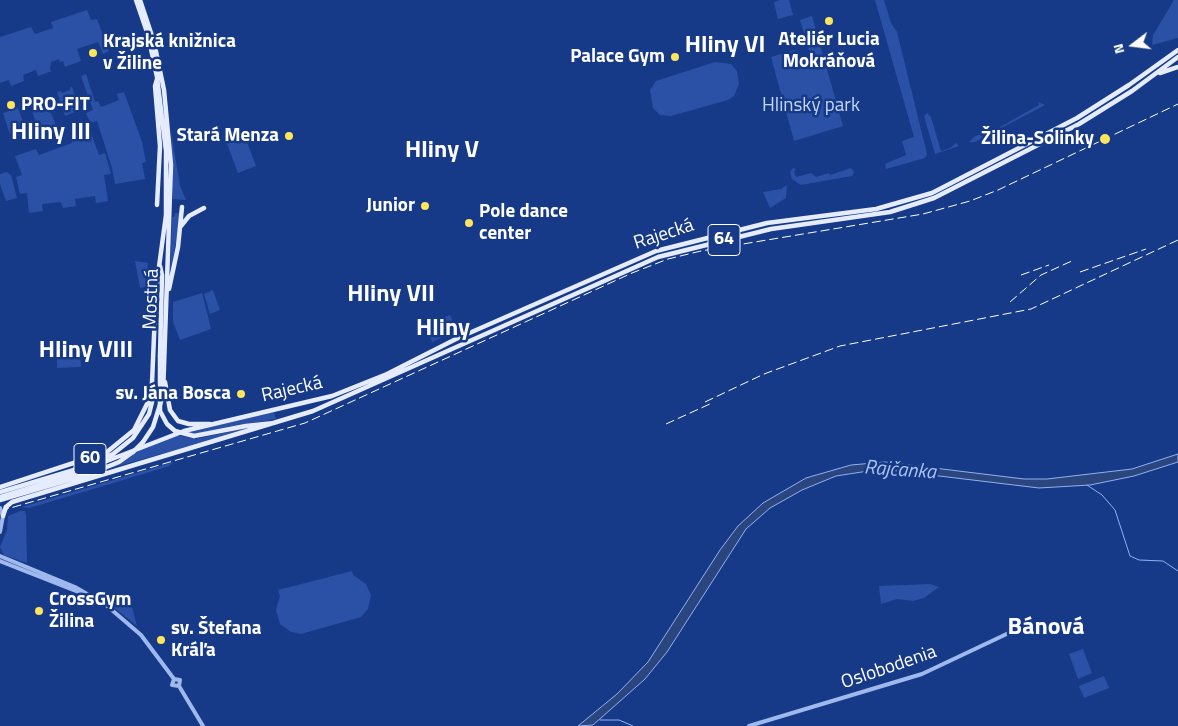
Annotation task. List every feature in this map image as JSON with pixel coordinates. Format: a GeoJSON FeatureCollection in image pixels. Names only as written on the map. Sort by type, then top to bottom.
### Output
{"type":"FeatureCollection","features":[{"type":"Feature","properties":{"kind":"main road","name":"Mostná"},"geometry":{"type":"LineString","coordinates":[[0,486],[92,458],[114,448],[134,430],[146,410],[150,394],[159,263],[166,215],[166,158],[164,115],[157,77],[148,35],[136,0]]}},
{"type":"Feature","properties":{"kind":"main road","name":"Mostná"},"geometry":{"type":"LineString","coordinates":[[0,500],[108,467],[133,452],[143,442],[153,427],[160,410],[164,373],[170,190],[169,130],[159,65],[140,0]]}},
{"type":"Feature","properties":{"kind":"main road","name":"Rajecká"},"geometry":{"type":"LineString","coordinates":[[211,424],[332,396],[358,387],[448,343],[656,251],[767,223],[876,209],[932,192],[1076,118],[1151,71],[1178,50]]}},
{"type":"Feature","properties":{"kind":"main road"},"geometry":{"type":"LineString","coordinates":[[1154,76],[1178,57]]}},
{"type":"Feature","properties":{"kind":"main road"},"geometry":{"type":"LineString","coordinates":[[1154,76],[1178,67]]}},
{"type":"Feature","properties":{"kind":"main road","name":"Rajecká"},"geometry":{"type":"LineString","coordinates":[[278,423],[344,399],[448,349],[653,258],[771,228],[877,215],[934,198],[1079,124],[1154,76]]}},
{"type":"Feature","properties":{"kind":"main road"},"geometry":{"type":"LineString","coordinates":[[157,77],[155,86],[160,146],[157,204]]}},
{"type":"Feature","properties":{"kind":"main road"},"geometry":{"type":"LineString","coordinates":[[166,298],[182,207]]}},
{"type":"Feature","properties":{"kind":"main road"},"geometry":{"type":"LineString","coordinates":[[180,227],[189,216],[204,208]]}},
{"type":"Feature","properties":{"kind":"main road"},"geometry":{"type":"LineString","coordinates":[[159,263],[162,275],[160,411],[167,424],[176,432],[194,436],[266,422],[278,423]]}},
{"type":"Feature","properties":{"kind":"main road"},"geometry":{"type":"LineString","coordinates":[[164,373],[168,402],[175,418],[185,424],[211,424]]}},
{"type":"Feature","properties":{"kind":"main road"},"geometry":{"type":"LineString","coordinates":[[87,466],[113,454],[133,438],[149,414],[152,402],[150,394]]}},
{"type":"Feature","properties":{"kind":"main road"},"geometry":{"type":"LineString","coordinates":[[3,516],[8,504],[25,498],[278,423]]}},
{"type":"Feature","properties":{"kind":"main road"},"geometry":{"type":"LineString","coordinates":[[0,496],[63,478],[170,435],[211,424]]}},
{"type":"Feature","properties":{"kind":"main road"},"geometry":{"type":"LineString","coordinates":[[0,492],[112,458]]}},
{"type":"Feature","properties":{"kind":"main road"},"geometry":{"type":"LineString","coordinates":[[59,488],[75,478],[93,477]]}},
{"type":"Feature","properties":{"kind":"street"},"geometry":{"type":"LineString","coordinates":[[0,508],[3,516],[0,532]]}},
{"type":"Feature","properties":{"kind":"street"},"geometry":{"type":"LineString","coordinates":[[0,556],[89,595],[112,609],[141,635],[174,678],[172,685],[179,686],[203,726]]}},
{"type":"Feature","properties":{"kind":"street"},"geometry":{"type":"LineString","coordinates":[[0,560],[89,595]]}},
{"type":"Feature","properties":{"kind":"street","name":"Oslobodenia"},"geometry":{"type":"LineString","coordinates":[[749,726],[922,674],[1032,622]]}},
{"type":"Feature","properties":{"kind":"green space"},"geometry":{"type":"Polygon","coordinates":[[[789,0],[793,15],[778,19],[774,2],[789,0]]]}},
{"type":"Feature","properties":{"kind":"green space"},"geometry":{"type":"Polygon","coordinates":[[[875,0],[884,0],[891,23],[897,32],[927,154],[925,158],[886,169],[885,164],[906,155],[902,141],[914,137],[875,0]]]}},
{"type":"Feature","properties":{"kind":"green space"},"geometry":{"type":"Polygon","coordinates":[[[1174,0],[1178,0],[1178,38],[1152,45],[1153,35],[1174,0]]]}},
{"type":"Feature","properties":{"kind":"green space"},"geometry":{"type":"Polygon","coordinates":[[[87,10],[91,20],[97,19],[109,51],[103,54],[98,42],[77,49],[81,61],[65,67],[63,61],[60,62],[59,59],[51,62],[50,70],[52,71],[38,76],[36,70],[23,75],[24,81],[11,86],[9,80],[0,83],[0,37],[31,27],[35,34],[53,28],[51,22],[87,10]]]}},
{"type":"Feature","properties":{"kind":"green space","name":"Hlinský park"},"geometry":{"type":"Polygon","coordinates":[[[812,16],[843,126],[794,141],[771,57],[795,50],[799,64],[809,61],[811,57],[807,44],[816,41],[814,34],[805,36],[800,20],[812,16]]]}},
{"type":"Feature","properties":{"kind":"green space"},"geometry":{"type":"Polygon","coordinates":[[[715,62],[731,64],[737,71],[739,84],[734,96],[728,100],[671,116],[660,115],[653,108],[650,90],[656,81],[715,62]]]}},
{"type":"Feature","properties":{"kind":"green space"},"geometry":{"type":"Polygon","coordinates":[[[86,74],[95,102],[98,101],[101,107],[119,100],[117,94],[124,92],[142,142],[146,162],[142,163],[145,179],[115,184],[112,168],[97,121],[90,123],[86,113],[93,110],[81,76],[86,74]]]}},
{"type":"Feature","properties":{"kind":"green space"},"geometry":{"type":"Polygon","coordinates":[[[72,87],[79,108],[78,111],[65,116],[57,92],[61,91],[62,93],[70,90],[72,87]]]}},
{"type":"Feature","properties":{"kind":"green space"},"geometry":{"type":"Polygon","coordinates":[[[45,98],[59,133],[41,140],[30,104],[45,98]]]}},
{"type":"Feature","properties":{"kind":"green space"},"geometry":{"type":"Polygon","coordinates":[[[1038,102],[1045,105],[975,142],[969,142],[974,137],[990,130],[993,131],[1039,105],[1038,102]]]}},
{"type":"Feature","properties":{"kind":"green space"},"geometry":{"type":"Polygon","coordinates":[[[18,108],[27,133],[11,138],[3,113],[18,108]]]}},
{"type":"Feature","properties":{"kind":"green space"},"geometry":{"type":"Polygon","coordinates":[[[927,113],[931,117],[941,151],[950,148],[956,143],[959,146],[935,154],[924,116],[927,113]]]}},
{"type":"Feature","properties":{"kind":"green space"},"geometry":{"type":"Polygon","coordinates":[[[82,128],[90,130],[99,155],[105,153],[111,174],[104,175],[108,201],[96,203],[95,196],[75,199],[76,206],[63,208],[61,202],[42,204],[43,211],[29,213],[27,193],[20,194],[16,177],[22,175],[15,156],[36,149],[39,155],[72,143],[71,132],[82,128]]]}},
{"type":"Feature","properties":{"kind":"green space"},"geometry":{"type":"Polygon","coordinates":[[[171,131],[180,186],[186,200],[173,199],[171,131]]]}},
{"type":"Feature","properties":{"kind":"green space"},"geometry":{"type":"Polygon","coordinates":[[[244,134],[256,166],[238,173],[226,141],[244,134]]]}},
{"type":"Feature","properties":{"kind":"green space"},"geometry":{"type":"Polygon","coordinates":[[[793,168],[796,169],[794,172],[796,177],[811,173],[816,177],[829,173],[830,175],[851,168],[854,172],[852,176],[801,185],[792,179],[790,172],[793,168]]]}},
{"type":"Feature","properties":{"kind":"green space"},"geometry":{"type":"Polygon","coordinates":[[[7,172],[11,175],[17,198],[6,201],[0,184],[0,174],[7,172]]]}},
{"type":"Feature","properties":{"kind":"green space"},"geometry":{"type":"Polygon","coordinates":[[[787,185],[786,198],[770,208],[763,192],[781,189],[787,185]]]}},
{"type":"Feature","properties":{"kind":"green space"},"geometry":{"type":"Polygon","coordinates":[[[175,213],[181,213],[170,275],[172,217],[174,217],[175,213]]]}},
{"type":"Feature","properties":{"kind":"green space"},"geometry":{"type":"Polygon","coordinates":[[[135,261],[148,263],[145,287],[140,288],[135,261]]]}},
{"type":"Feature","properties":{"kind":"green space"},"geometry":{"type":"Polygon","coordinates":[[[213,290],[220,310],[210,314],[204,294],[213,290]]]}},
{"type":"Feature","properties":{"kind":"green space"},"geometry":{"type":"Polygon","coordinates":[[[202,293],[211,329],[180,340],[173,322],[173,302],[202,293]]]}},
{"type":"Feature","properties":{"kind":"green space"},"geometry":{"type":"Polygon","coordinates":[[[450,315],[457,331],[432,342],[425,326],[450,315]]]}},
{"type":"Feature","properties":{"kind":"green space"},"geometry":{"type":"Polygon","coordinates":[[[80,355],[81,367],[57,368],[57,356],[80,355]]]}},
{"type":"Feature","properties":{"kind":"green space"},"geometry":{"type":"Polygon","coordinates":[[[274,412],[276,419],[201,433],[186,433],[274,412]]]}},
{"type":"Feature","properties":{"kind":"green space"},"geometry":{"type":"Polygon","coordinates":[[[251,427],[108,469],[120,464],[140,450],[177,435],[195,439],[251,427]]]}},
{"type":"Feature","properties":{"kind":"green space"},"geometry":{"type":"Polygon","coordinates":[[[174,462],[169,466],[29,508],[22,507],[174,462]]]}},
{"type":"Feature","properties":{"kind":"green space"},"geometry":{"type":"Polygon","coordinates":[[[25,511],[26,515],[27,563],[4,555],[0,547],[7,530],[8,516],[25,511]]]}},
{"type":"Feature","properties":{"kind":"green space"},"geometry":{"type":"Polygon","coordinates":[[[352,571],[353,575],[366,584],[371,595],[368,609],[361,617],[301,634],[291,632],[280,624],[276,610],[280,596],[278,590],[352,571]]]}},
{"type":"Feature","properties":{"kind":"green space"},"geometry":{"type":"Polygon","coordinates":[[[930,584],[939,587],[924,598],[913,601],[897,599],[881,604],[879,586],[930,584]]]}},
{"type":"Feature","properties":{"kind":"green space"},"geometry":{"type":"Polygon","coordinates":[[[127,595],[131,602],[123,604],[131,603],[137,626],[102,598],[111,596],[116,601],[120,600],[119,597],[127,595]]]}},
{"type":"Feature","properties":{"kind":"green space"},"geometry":{"type":"Polygon","coordinates":[[[1083,649],[1092,673],[1078,679],[1069,654],[1083,649]]]}},
{"type":"Feature","properties":{"kind":"green space"},"geometry":{"type":"Polygon","coordinates":[[[1104,676],[1109,688],[1084,698],[1079,686],[1104,676]]]}},
{"type":"Feature","properties":{"kind":"water","name":"Rajčanka"},"geometry":{"type":"Polygon","coordinates":[[[1178,454],[1178,462],[1134,476],[1090,485],[1039,488],[881,469],[836,476],[802,490],[770,508],[746,529],[667,652],[645,679],[593,725],[578,726],[617,694],[648,662],[720,550],[738,526],[763,503],[806,478],[851,465],[885,462],[1024,479],[1047,479],[1132,469],[1178,454]]]}},
{"type":"Feature","properties":{"kind":"waterway"},"geometry":{"type":"LineString","coordinates":[[1087,485],[1102,495],[1115,510],[1130,556],[1139,560],[1163,561],[1178,571]]}},
{"type":"Feature","properties":{"kind":"waterway"},"geometry":{"type":"LineString","coordinates":[[600,720],[619,720],[633,726]]}},
{"type":"Feature","properties":{"kind":"railway"},"geometry":{"type":"LineString","coordinates":[[0,511],[305,423],[632,273],[668,259],[701,251],[923,214],[970,201],[998,190],[1178,104]]}},
{"type":"Feature","properties":{"kind":"railway"},"geometry":{"type":"LineString","coordinates":[[705,402],[764,374],[840,346],[1031,309],[1178,240]]}},
{"type":"Feature","properties":{"kind":"railway"},"geometry":{"type":"LineString","coordinates":[[1080,272],[1146,249]]}},
{"type":"Feature","properties":{"kind":"railway"},"geometry":{"type":"LineString","coordinates":[[1010,302],[1041,275],[1074,260]]}},
{"type":"Feature","properties":{"kind":"railway"},"geometry":{"type":"LineString","coordinates":[[1021,275],[1049,265]]}},
{"type":"Feature","properties":{"kind":"railway"},"geometry":{"type":"LineString","coordinates":[[666,424],[712,403]]}},
{"type":"Feature","properties":{"kind":"place","name":"Ateliér Lucia Mokráňová"},"geometry":{"type":"Point","coordinates":[829,21]}},
{"type":"Feature","properties":{"kind":"place","name":"Krajská knižnica v Žiline"},"geometry":{"type":"Point","coordinates":[93,53]}},
{"type":"Feature","properties":{"kind":"place","name":"Palace Gym"},"geometry":{"type":"Point","coordinates":[675,57]}},
{"type":"Feature","properties":{"kind":"place","name":"PRO-FIT"},"geometry":{"type":"Point","coordinates":[11,105]}},
{"type":"Feature","properties":{"kind":"place","name":"Stará Menza"},"geometry":{"type":"Point","coordinates":[289,136]}},
{"type":"Feature","properties":{"kind":"place","name":"Žilina-Solinky"},"geometry":{"type":"Point","coordinates":[1105,139]}},
{"type":"Feature","properties":{"kind":"place","name":"Junior"},"geometry":{"type":"Point","coordinates":[425,206]}},
{"type":"Feature","properties":{"kind":"place","name":"Pole dance center"},"geometry":{"type":"Point","coordinates":[469,223]}},
{"type":"Feature","properties":{"kind":"place","name":"sv. Jána Bosca"},"geometry":{"type":"Point","coordinates":[241,394]}},
{"type":"Feature","properties":{"kind":"place","name":"CrossGym Žilina"},"geometry":{"type":"Point","coordinates":[39,611]}},
{"type":"Feature","properties":{"kind":"place","name":"sv. Štefana Kráľa"},"geometry":{"type":"Point","coordinates":[161,640]}},
{"type":"Feature","properties":{"kind":"district","name":"Hliny VI"},"geometry":{"type":"Point","coordinates":[725,46]}},
{"type":"Feature","properties":{"kind":"district","name":"Hliny III"},"geometry":{"type":"Point","coordinates":[51,133]}},
{"type":"Feature","properties":{"kind":"district","name":"Hliny V"},"geometry":{"type":"Point","coordinates":[442,151]}},
{"type":"Feature","properties":{"kind":"district","name":"Hliny VII"},"geometry":{"type":"Point","coordinates":[391,295]}},
{"type":"Feature","properties":{"kind":"district","name":"Hliny"},"geometry":{"type":"Point","coordinates":[443,329]}},
{"type":"Feature","properties":{"kind":"district","name":"Hliny VIII"},"geometry":{"type":"Point","coordinates":[86,351]}},
{"type":"Feature","properties":{"kind":"district","name":"Bánová"},"geometry":{"type":"Point","coordinates":[1046,628]}}]}
